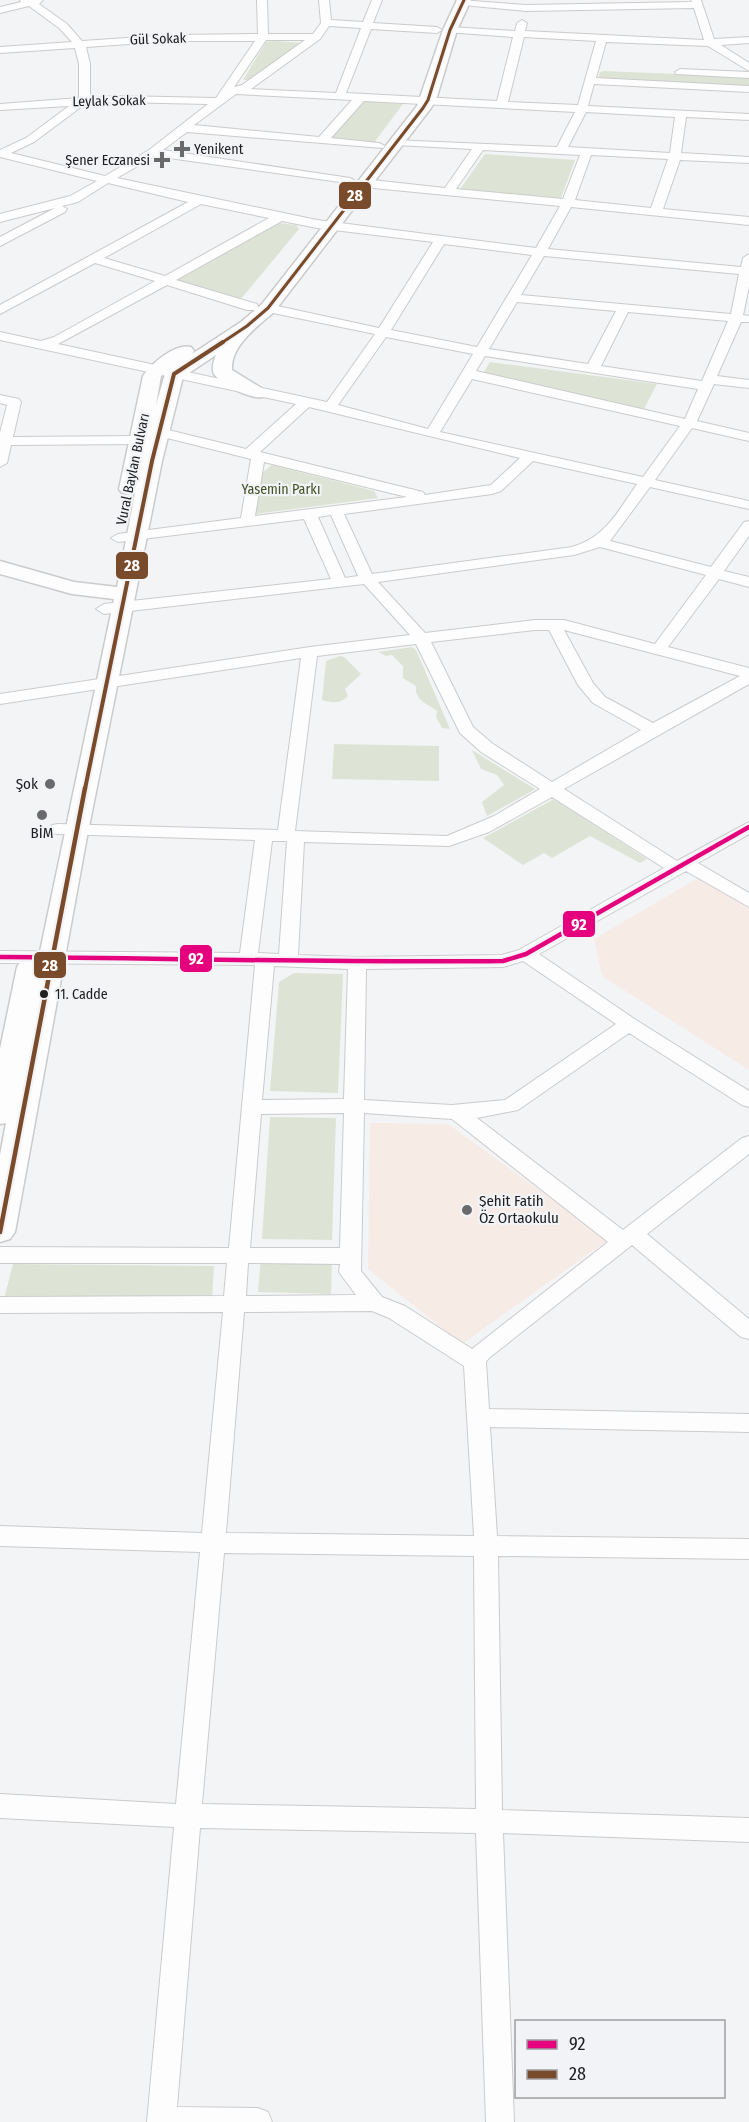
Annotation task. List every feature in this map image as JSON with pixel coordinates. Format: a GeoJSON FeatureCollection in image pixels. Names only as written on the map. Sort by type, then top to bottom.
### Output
{"type":"FeatureCollection","features":[{"type":"Feature","properties":{"kind":"main road"},"geometry":{"type":"LineString","coordinates":[[256,393],[223,373],[221,364],[223,356],[421,100],[443,30],[460,1]]}},
{"type":"Feature","properties":{"kind":"main road"},"geometry":{"type":"LineString","coordinates":[[165,372],[256,314]]}},
{"type":"Feature","properties":{"kind":"main road","name":"Vural Baylan Bulvarı"},"geometry":{"type":"LineString","coordinates":[[0,1232],[41,958],[115,601],[147,433],[165,372]]}},
{"type":"Feature","properties":{"kind":"main road"},"geometry":{"type":"LineString","coordinates":[[0,567],[115,601]]}},
{"type":"Feature","properties":{"kind":"main road","name":"Vural Baylan Bulvarı"},"geometry":{"type":"LineString","coordinates":[[0,1115],[41,958]]}},
{"type":"Feature","properties":{"kind":"street"},"geometry":{"type":"LineString","coordinates":[[219,101],[263,37],[262,0]]}},
{"type":"Feature","properties":{"kind":"street"},"geometry":{"type":"LineString","coordinates":[[0,242],[56,213],[74,199],[153,152],[219,101],[234,91],[246,87],[316,37],[326,23],[324,0]]}},
{"type":"Feature","properties":{"kind":"street"},"geometry":{"type":"LineString","coordinates":[[340,96],[377,0]]}},
{"type":"Feature","properties":{"kind":"street"},"geometry":{"type":"LineString","coordinates":[[0,10],[32,1],[57,21],[79,43],[85,84],[84,100],[30,140],[0,154]]}},
{"type":"Feature","properties":{"kind":"street"},"geometry":{"type":"LineString","coordinates":[[460,1],[528,4],[698,3],[710,42],[748,68]]}},
{"type":"Feature","properties":{"kind":"street"},"geometry":{"type":"LineString","coordinates":[[502,105],[528,4]]}},
{"type":"Feature","properties":{"kind":"street"},"geometry":{"type":"LineString","coordinates":[[326,23],[602,38],[710,42],[749,40]]}},
{"type":"Feature","properties":{"kind":"street","name":"Gül Sokak"},"geometry":{"type":"LineString","coordinates":[[0,50],[79,43],[316,37]]}},
{"type":"Feature","properties":{"kind":"street"},"geometry":{"type":"LineString","coordinates":[[560,152],[582,109],[591,81],[601,69],[602,38]]}},
{"type":"Feature","properties":{"kind":"street"},"geometry":{"type":"LineString","coordinates":[[666,72],[748,68]]}},
{"type":"Feature","properties":{"kind":"street"},"geometry":{"type":"LineString","coordinates":[[591,81],[749,89]]}},
{"type":"Feature","properties":{"kind":"street"},"geometry":{"type":"LineString","coordinates":[[234,91],[749,117]]}},
{"type":"Feature","properties":{"kind":"street"},"geometry":{"type":"LineString","coordinates":[[322,141],[361,97]]}},
{"type":"Feature","properties":{"kind":"street","name":"Leylak Sokak"},"geometry":{"type":"LineString","coordinates":[[0,107],[117,99],[219,101]]}},
{"type":"Feature","properties":{"kind":"street"},"geometry":{"type":"LineString","coordinates":[[656,211],[675,157],[681,114]]}},
{"type":"Feature","properties":{"kind":"street"},"geometry":{"type":"LineString","coordinates":[[184,128],[322,141],[749,160]]}},
{"type":"Feature","properties":{"kind":"street"},"geometry":{"type":"LineString","coordinates":[[449,191],[479,147]]}},
{"type":"Feature","properties":{"kind":"street"},"geometry":{"type":"LineString","coordinates":[[153,152],[357,183],[749,221]]}},
{"type":"Feature","properties":{"kind":"street"},"geometry":{"type":"LineString","coordinates":[[432,434],[483,352],[568,202],[587,153]]}},
{"type":"Feature","properties":{"kind":"street"},"geometry":{"type":"LineString","coordinates":[[0,154],[198,201],[324,225],[540,252],[748,267],[742,319],[690,423],[607,536],[598,542],[574,551],[340,583],[115,601]]}},
{"type":"Feature","properties":{"kind":"street"},"geometry":{"type":"LineString","coordinates":[[0,218],[74,199]]}},
{"type":"Feature","properties":{"kind":"street"},"geometry":{"type":"LineString","coordinates":[[0,310],[198,201]]}},
{"type":"Feature","properties":{"kind":"street"},"geometry":{"type":"LineString","coordinates":[[41,345],[59,339],[278,218]]}},
{"type":"Feature","properties":{"kind":"street"},"geometry":{"type":"LineString","coordinates":[[330,408],[383,332],[440,240]]}},
{"type":"Feature","properties":{"kind":"street"},"geometry":{"type":"LineString","coordinates":[[93,258],[256,314],[383,332],[483,352],[593,368],[708,383],[749,384]]}},
{"type":"Feature","properties":{"kind":"street"},"geometry":{"type":"LineString","coordinates":[[514,298],[742,319]]}},
{"type":"Feature","properties":{"kind":"street"},"geometry":{"type":"LineString","coordinates":[[593,368],[624,308]]}},
{"type":"Feature","properties":{"kind":"street"},"geometry":{"type":"LineString","coordinates":[[0,336],[330,408],[432,434],[749,505]]}},
{"type":"Feature","properties":{"kind":"street"},"geometry":{"type":"LineString","coordinates":[[469,374],[749,437]]}},
{"type":"Feature","properties":{"kind":"street"},"geometry":{"type":"LineString","coordinates":[[0,399],[14,402],[0,463]]}},
{"type":"Feature","properties":{"kind":"street"},"geometry":{"type":"LineString","coordinates":[[248,522],[253,456],[305,403]]}},
{"type":"Feature","properties":{"kind":"street"},"geometry":{"type":"LineString","coordinates":[[5,441],[147,433],[430,498]]}},
{"type":"Feature","properties":{"kind":"street"},"geometry":{"type":"LineString","coordinates":[[127,537],[476,493],[496,488],[530,456]]}},
{"type":"Feature","properties":{"kind":"street"},"geometry":{"type":"LineString","coordinates":[[336,511],[368,579],[421,638],[466,729],[487,748],[551,790],[682,866],[749,901]]}},
{"type":"Feature","properties":{"kind":"street"},"geometry":{"type":"LineString","coordinates":[[309,514],[340,583]]}},
{"type":"Feature","properties":{"kind":"street"},"geometry":{"type":"LineString","coordinates":[[659,649],[749,525]]}},
{"type":"Feature","properties":{"kind":"street"},"geometry":{"type":"LineString","coordinates":[[598,542],[749,582]]}},
{"type":"Feature","properties":{"kind":"street"},"geometry":{"type":"LineString","coordinates":[[554,625],[586,685],[600,700],[653,730]]}},
{"type":"Feature","properties":{"kind":"street"},"geometry":{"type":"LineString","coordinates":[[0,699],[310,652],[554,625],[564,625],[659,649],[749,675]]}},
{"type":"Feature","properties":{"kind":"street"},"geometry":{"type":"LineString","coordinates":[[258,2122],[161,2122],[252,1107],[267,960],[291,836],[310,652]]}},
{"type":"Feature","properties":{"kind":"street"},"geometry":{"type":"LineString","coordinates":[[67,830],[449,841],[465,836],[551,790],[749,675]]}},
{"type":"Feature","properties":{"kind":"street"},"geometry":{"type":"LineString","coordinates":[[0,957],[357,963],[502,961],[526,954],[749,827]]}},
{"type":"Feature","properties":{"kind":"street"},"geometry":{"type":"LineString","coordinates":[[264,836],[267,960]]}},
{"type":"Feature","properties":{"kind":"street"},"geometry":{"type":"LineString","coordinates":[[526,954],[749,1100]]}},
{"type":"Feature","properties":{"kind":"street"},"geometry":{"type":"LineString","coordinates":[[357,963],[350,1272],[374,1303]]}},
{"type":"Feature","properties":{"kind":"street"},"geometry":{"type":"LineString","coordinates":[[252,1107],[352,1106],[455,1112],[492,1110],[512,1105],[629,1023]]}},
{"type":"Feature","properties":{"kind":"street"},"geometry":{"type":"LineString","coordinates":[[455,1112],[628,1238],[749,1331]]}},
{"type":"Feature","properties":{"kind":"street"},"geometry":{"type":"LineString","coordinates":[[500,2122],[489,1821],[486,1546],[475,1362],[481,1352],[749,1143]]}},
{"type":"Feature","properties":{"kind":"street"},"geometry":{"type":"LineString","coordinates":[[0,1255],[350,1256]]}},
{"type":"Feature","properties":{"kind":"street"},"geometry":{"type":"LineString","coordinates":[[0,1305],[374,1303],[397,1312],[475,1362]]}},
{"type":"Feature","properties":{"kind":"street"},"geometry":{"type":"LineString","coordinates":[[478,1418],[749,1423]]}},
{"type":"Feature","properties":{"kind":"street"},"geometry":{"type":"LineString","coordinates":[[0,1536],[214,1543],[749,1549]]}},
{"type":"Feature","properties":{"kind":"street"},"geometry":{"type":"LineString","coordinates":[[0,1806],[188,1816],[489,1821],[749,1830]]}},
{"type":"Feature","properties":{"kind":"shaded area"},"geometry":{"type":"Polygon","coordinates":[[[698,878],[749,909],[749,1070],[602,976],[594,939],[698,878]]]}},
{"type":"Feature","properties":{"kind":"shaded area","name":"Şehit Fatih Öz Ortaokulu"},"geometry":{"type":"Polygon","coordinates":[[[370,1123],[448,1124],[608,1240],[462,1344],[368,1269],[370,1123]]]}},
{"type":"Feature","properties":{"kind":"green space"},"geometry":{"type":"Polygon","coordinates":[[[266,42],[303,43],[249,80],[243,80],[266,42]]]}},
{"type":"Feature","properties":{"kind":"green space"},"geometry":{"type":"Polygon","coordinates":[[[600,72],[749,77],[749,87],[598,79],[600,72]]]}},
{"type":"Feature","properties":{"kind":"green space"},"geometry":{"type":"Polygon","coordinates":[[[364,101],[403,104],[373,144],[329,139],[364,101]]]}},
{"type":"Feature","properties":{"kind":"green space"},"geometry":{"type":"Polygon","coordinates":[[[485,154],[575,160],[561,198],[460,189],[485,154]]]}},
{"type":"Feature","properties":{"kind":"green space"},"geometry":{"type":"Polygon","coordinates":[[[273,224],[296,225],[299,229],[240,300],[174,279],[273,224]]]}},
{"type":"Feature","properties":{"kind":"green space"},"geometry":{"type":"Polygon","coordinates":[[[490,362],[657,384],[644,409],[482,375],[490,362]]]}},
{"type":"Feature","properties":{"kind":"green space","name":"Yasemin Parkı"},"geometry":{"type":"Polygon","coordinates":[[[272,465],[374,491],[378,498],[255,514],[262,473],[272,465]]]}},
{"type":"Feature","properties":{"kind":"green space"},"geometry":{"type":"Polygon","coordinates":[[[412,647],[416,650],[450,729],[442,728],[436,717],[437,711],[419,698],[416,686],[403,678],[403,666],[392,655],[386,656],[378,652],[412,647]]]}},
{"type":"Feature","properties":{"kind":"green space"},"geometry":{"type":"Polygon","coordinates":[[[340,656],[344,657],[361,674],[345,689],[348,696],[345,699],[336,702],[322,700],[326,661],[340,656]]]}},
{"type":"Feature","properties":{"kind":"green space"},"geometry":{"type":"Polygon","coordinates":[[[334,744],[439,746],[439,781],[332,779],[334,744]]]}},
{"type":"Feature","properties":{"kind":"green space"},"geometry":{"type":"Polygon","coordinates":[[[472,750],[535,789],[487,816],[482,802],[504,785],[497,775],[481,769],[472,750]]]}},
{"type":"Feature","properties":{"kind":"green space"},"geometry":{"type":"Polygon","coordinates":[[[554,799],[647,859],[640,863],[590,836],[552,858],[544,853],[523,865],[483,838],[554,799]]]}},
{"type":"Feature","properties":{"kind":"green space"},"geometry":{"type":"Polygon","coordinates":[[[294,973],[343,974],[338,1093],[270,1091],[279,982],[294,973]]]}},
{"type":"Feature","properties":{"kind":"green space"},"geometry":{"type":"Polygon","coordinates":[[[270,1117],[336,1118],[332,1240],[262,1239],[270,1117]]]}},
{"type":"Feature","properties":{"kind":"green space"},"geometry":{"type":"Polygon","coordinates":[[[261,1257],[332,1259],[331,1294],[258,1292],[261,1257]]]}},
{"type":"Feature","properties":{"kind":"green space"},"geometry":{"type":"Polygon","coordinates":[[[13,1264],[214,1266],[212,1299],[4,1299],[13,1264]]]}},
{"type":"Feature","properties":{"kind":"transit line","name":"28"},"geometry":{"type":"LineString","coordinates":[[0,1232],[74,842],[152,461],[174,374],[247,326],[268,308],[423,108],[428,100],[450,30],[464,0]]}},
{"type":"Feature","properties":{"kind":"transit line","name":"92"},"geometry":{"type":"LineString","coordinates":[[0,957],[248,959],[357,963],[503,961],[526,954],[749,827]]}},
{"type":"Feature","properties":{"kind":"place","name":"Yenikent"},"geometry":{"type":"Point","coordinates":[182,149]}},
{"type":"Feature","properties":{"kind":"place","name":"Şener Eczanesi"},"geometry":{"type":"Point","coordinates":[162,160]}},
{"type":"Feature","properties":{"kind":"place","name":"Şok"},"geometry":{"type":"Point","coordinates":[50,784]}},
{"type":"Feature","properties":{"kind":"place","name":"BİM"},"geometry":{"type":"Point","coordinates":[42,815]}},
{"type":"Feature","properties":{"kind":"place","name":"11. Cadde"},"geometry":{"type":"Point","coordinates":[44,994]}},
{"type":"Feature","properties":{"kind":"place","name":"Şehit Fatih Öz Ortaokulu"},"geometry":{"type":"Point","coordinates":[467,1210]}}]}
